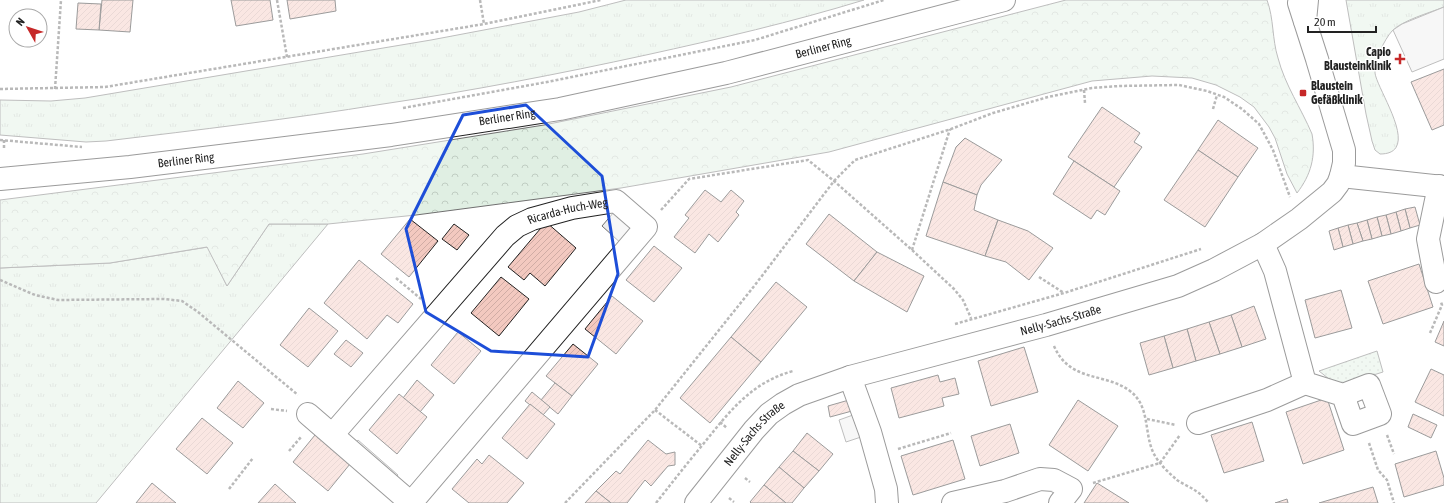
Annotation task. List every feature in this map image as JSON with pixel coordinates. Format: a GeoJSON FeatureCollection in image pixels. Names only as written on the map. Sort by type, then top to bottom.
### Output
{"type":"FeatureCollection","features":[{"type":"Feature","properties":{"kind":"street","name":"Berliner Ring"},"geometry":{"type":"LineString","coordinates":[[0,179],[130,167],[360,139],[560,109],[726,73],[1004,0]]}},
{"type":"Feature","properties":{"kind":"street"},"geometry":{"type":"LineString","coordinates":[[1298,0],[1306,10],[1344,150],[1342,176],[1442,186],[1428,240],[1436,282]]}},
{"type":"Feature","properties":{"kind":"street","name":"Nelly-Sachs-Straße"},"geometry":{"type":"LineString","coordinates":[[696,503],[769,414],[799,396],[850,378],[1046,325],[1178,286],[1214,270],[1263,244],[1299,219],[1332,192],[1342,176]]}},
{"type":"Feature","properties":{"kind":"street","name":"Ricarda-Huch-Weg"},"geometry":{"type":"LineString","coordinates":[[333,434],[505,236],[517,226],[532,218],[572,208],[616,201],[646,227]]}},
{"type":"Feature","properties":{"kind":"street"},"geometry":{"type":"LineString","coordinates":[[308,414],[333,434],[411,503],[646,227]]}},
{"type":"Feature","properties":{"kind":"street"},"geometry":{"type":"LineString","coordinates":[[1263,244],[1275,271],[1305,383]]}},
{"type":"Feature","properties":{"kind":"street"},"geometry":{"type":"LineString","coordinates":[[850,378],[876,455],[886,489],[887,503]]}},
{"type":"Feature","properties":{"kind":"street"},"geometry":{"type":"LineString","coordinates":[[1192,425],[1267,400],[1305,383],[1343,395],[1369,385],[1380,414],[1362,421]]}},
{"type":"Feature","properties":{"kind":"street"},"geometry":{"type":"LineString","coordinates":[[953,503],[1013,497],[1040,479],[1054,480],[1071,489],[1060,503]]}},
{"type":"Feature","properties":{"kind":"path"},"geometry":{"type":"LineString","coordinates":[[55,89],[61,0]]}},
{"type":"Feature","properties":{"kind":"path"},"geometry":{"type":"LineString","coordinates":[[277,0],[287,58]]}},
{"type":"Feature","properties":{"kind":"path"},"geometry":{"type":"LineString","coordinates":[[480,0],[484,24]]}},
{"type":"Feature","properties":{"kind":"path"},"geometry":{"type":"LineString","coordinates":[[0,89],[105,87],[287,58],[484,24],[601,0]]}},
{"type":"Feature","properties":{"kind":"path"},"geometry":{"type":"LineString","coordinates":[[401,109],[547,82],[755,40],[884,0]]}},
{"type":"Feature","properties":{"kind":"path"},"geometry":{"type":"LineString","coordinates":[[565,503],[655,410],[755,285],[834,181],[855,160],[951,129],[1020,104],[1048,97],[1084,90],[1119,86],[1179,85],[1207,91],[1224,97],[1242,109],[1259,124],[1273,150],[1299,219]]}},
{"type":"Feature","properties":{"kind":"path"},"geometry":{"type":"LineString","coordinates":[[1084,90],[1085,103]]}},
{"type":"Feature","properties":{"kind":"path"},"geometry":{"type":"LineString","coordinates":[[1213,109],[1217,95]]}},
{"type":"Feature","properties":{"kind":"path"},"geometry":{"type":"LineString","coordinates":[[912,250],[951,129]]}},
{"type":"Feature","properties":{"kind":"path"},"geometry":{"type":"LineString","coordinates":[[4,149],[2,140],[88,147]]}},
{"type":"Feature","properties":{"kind":"path"},"geometry":{"type":"LineString","coordinates":[[646,227],[689,179],[808,160],[834,181],[954,289],[963,300],[971,318],[1064,293],[1158,263]]}},
{"type":"Feature","properties":{"kind":"path"},"geometry":{"type":"LineString","coordinates":[[1039,277],[1064,293]]}},
{"type":"Feature","properties":{"kind":"path"},"geometry":{"type":"LineString","coordinates":[[396,278],[438,313]]}},
{"type":"Feature","properties":{"kind":"path"},"geometry":{"type":"LineString","coordinates":[[0,280],[35,295],[58,300],[164,299],[182,301],[198,312],[304,400],[308,414]]}},
{"type":"Feature","properties":{"kind":"path"},"geometry":{"type":"LineString","coordinates":[[1430,333],[1442,305],[1436,282]]}},
{"type":"Feature","properties":{"kind":"path"},"geometry":{"type":"LineString","coordinates":[[1046,325],[1058,354],[1069,366],[1086,375],[1118,384],[1131,391],[1141,403],[1147,419],[1149,438],[1153,453],[1160,463],[1178,480],[1196,491],[1209,503]]}},
{"type":"Feature","properties":{"kind":"path"},"geometry":{"type":"LineString","coordinates":[[655,410],[702,446]]}},
{"type":"Feature","properties":{"kind":"path"},"geometry":{"type":"LineString","coordinates":[[1147,419],[1192,425]]}},
{"type":"Feature","properties":{"kind":"path"},"geometry":{"type":"LineString","coordinates":[[1362,421],[1378,470],[1388,480],[1394,503]]}},
{"type":"Feature","properties":{"kind":"path"},"geometry":{"type":"LineString","coordinates":[[656,503],[720,422]]}},
{"type":"Feature","properties":{"kind":"path"},"geometry":{"type":"LineString","coordinates":[[1092,483],[1160,463],[1192,425]]}},
{"type":"Feature","properties":{"kind":"path"},"geometry":{"type":"LineString","coordinates":[[876,455],[951,433]]}},
{"type":"Feature","properties":{"kind":"path"},"geometry":{"type":"LineString","coordinates":[[229,489],[253,458]]}},
{"type":"Feature","properties":{"kind":"highlighted area"},"geometry":{"type":"Polygon","coordinates":[[[526,105],[602,176],[618,274],[588,357],[491,351],[426,312],[406,229],[463,115],[526,105]]]}},
{"type":"Feature","properties":{"kind":"green space"},"geometry":{"type":"Polygon","coordinates":[[[626,0],[864,0],[810,16],[701,43],[581,69],[449,94],[279,119],[106,141],[86,142],[0,135],[0,100],[51,101],[85,98],[431,40],[579,12],[626,0]]]}},
{"type":"Feature","properties":{"kind":"green space"},"geometry":{"type":"Polygon","coordinates":[[[1066,0],[1267,0],[1271,14],[1276,51],[1281,68],[1312,134],[1313,158],[1306,179],[1297,193],[1287,174],[1275,138],[1269,127],[1254,107],[1240,97],[1216,85],[1192,78],[1152,76],[1092,81],[829,152],[621,188],[416,215],[328,224],[269,224],[227,286],[207,247],[110,263],[0,268],[0,200],[363,154],[544,125],[731,87],[1066,0]]]}},
{"type":"Feature","properties":{"kind":"green space"},"geometry":{"type":"Polygon","coordinates":[[[1346,0],[1444,0],[1444,7],[1409,20],[1392,31],[1383,45],[1378,57],[1375,73],[1389,106],[1398,133],[1398,144],[1392,151],[1380,154],[1375,150],[1372,141],[1346,0]]]}},
{"type":"Feature","properties":{"kind":"green space"},"geometry":{"type":"Polygon","coordinates":[[[269,224],[328,224],[96,503],[0,503],[0,268],[110,263],[208,247],[227,286],[269,224]]]}},
{"type":"Feature","properties":{"kind":"green space"},"geometry":{"type":"Polygon","coordinates":[[[1377,351],[1383,372],[1338,386],[1319,371],[1377,351]]]}},
{"type":"Feature","properties":{"kind":"shaded area"},"geometry":{"type":"Polygon","coordinates":[[[1444,7],[1444,59],[1412,72],[1393,30],[1402,24],[1444,7]]]}},
{"type":"Feature","properties":{"kind":"shaded area"},"geometry":{"type":"Polygon","coordinates":[[[620,205],[642,223],[623,245],[602,226],[620,205]]]}},
{"type":"Feature","properties":{"kind":"shaded area"},"geometry":{"type":"Polygon","coordinates":[[[853,415],[861,437],[846,442],[839,420],[853,415]]]}},
{"type":"Feature","properties":{"kind":"shaded area"},"geometry":{"type":"Polygon","coordinates":[[[358,440],[398,475],[390,485],[350,450],[358,440]]]}},
{"type":"Feature","properties":{"kind":"building"},"geometry":{"type":"Polygon","coordinates":[[[102,0],[133,0],[130,32],[99,30],[102,0]]]}},
{"type":"Feature","properties":{"kind":"building"},"geometry":{"type":"Polygon","coordinates":[[[231,0],[270,0],[273,20],[236,26],[231,0]]]}},
{"type":"Feature","properties":{"kind":"building"},"geometry":{"type":"Polygon","coordinates":[[[287,0],[335,0],[336,11],[290,19],[287,0]]]}},
{"type":"Feature","properties":{"kind":"building"},"geometry":{"type":"Polygon","coordinates":[[[78,3],[101,4],[99,30],[76,29],[78,3]]]}},
{"type":"Feature","properties":{"kind":"building"},"geometry":{"type":"Polygon","coordinates":[[[1444,69],[1444,125],[1432,130],[1411,82],[1444,69]]]}},
{"type":"Feature","properties":{"kind":"building"},"geometry":{"type":"Polygon","coordinates":[[[1102,107],[1140,133],[1134,142],[1142,147],[1114,187],[1068,157],[1102,107]]]}},
{"type":"Feature","properties":{"kind":"building"},"geometry":{"type":"Polygon","coordinates":[[[1218,120],[1258,148],[1238,177],[1198,150],[1218,120]]]}},
{"type":"Feature","properties":{"kind":"building"},"geometry":{"type":"Polygon","coordinates":[[[965,138],[1002,160],[981,185],[977,195],[943,182],[956,147],[965,138]]]}},
{"type":"Feature","properties":{"kind":"building"},"geometry":{"type":"Polygon","coordinates":[[[1198,150],[1238,177],[1205,227],[1164,200],[1198,150]]]}},
{"type":"Feature","properties":{"kind":"building"},"geometry":{"type":"Polygon","coordinates":[[[1074,161],[1120,191],[1105,215],[1097,210],[1091,219],[1053,194],[1074,161]]]}},
{"type":"Feature","properties":{"kind":"building"},"geometry":{"type":"Polygon","coordinates":[[[943,182],[977,195],[974,210],[998,220],[985,256],[926,236],[943,182]]]}},
{"type":"Feature","properties":{"kind":"building"},"geometry":{"type":"Polygon","coordinates":[[[705,190],[721,202],[731,190],[744,201],[736,212],[739,215],[718,242],[709,234],[695,253],[674,237],[689,218],[685,215],[705,190]]]}},
{"type":"Feature","properties":{"kind":"building"},"geometry":{"type":"Polygon","coordinates":[[[1415,207],[1420,225],[1410,228],[1405,209],[1415,207]]]}},
{"type":"Feature","properties":{"kind":"building"},"geometry":{"type":"Polygon","coordinates":[[[1405,209],[1410,228],[1401,231],[1396,212],[1405,209]]]}},
{"type":"Feature","properties":{"kind":"building"},"geometry":{"type":"Polygon","coordinates":[[[1396,212],[1401,231],[1391,234],[1386,215],[1396,212]]]}},
{"type":"Feature","properties":{"kind":"building"},"geometry":{"type":"Polygon","coordinates":[[[829,214],[877,252],[854,281],[806,244],[829,214]]]}},
{"type":"Feature","properties":{"kind":"building"},"geometry":{"type":"Polygon","coordinates":[[[1386,215],[1391,234],[1382,236],[1377,217],[1386,215]]]}},
{"type":"Feature","properties":{"kind":"building"},"geometry":{"type":"Polygon","coordinates":[[[1377,217],[1382,236],[1372,239],[1367,220],[1377,217]]]}},
{"type":"Feature","properties":{"kind":"building"},"geometry":{"type":"Polygon","coordinates":[[[410,219],[438,241],[409,277],[381,254],[410,219]]]}},
{"type":"Feature","properties":{"kind":"building"},"geometry":{"type":"Polygon","coordinates":[[[998,220],[1028,231],[1053,248],[1029,280],[1006,262],[985,256],[998,220]]]}},
{"type":"Feature","properties":{"kind":"building"},"geometry":{"type":"Polygon","coordinates":[[[1367,220],[1372,239],[1363,241],[1357,223],[1367,220]]]}},
{"type":"Feature","properties":{"kind":"building"},"geometry":{"type":"Polygon","coordinates":[[[546,222],[576,248],[545,286],[530,273],[524,280],[508,267],[546,222]]]}},
{"type":"Feature","properties":{"kind":"building"},"geometry":{"type":"Polygon","coordinates":[[[1357,223],[1363,241],[1353,244],[1348,225],[1357,223]]]}},
{"type":"Feature","properties":{"kind":"building"},"geometry":{"type":"Polygon","coordinates":[[[454,224],[469,235],[457,250],[442,239],[454,224]]]}},
{"type":"Feature","properties":{"kind":"building"},"geometry":{"type":"Polygon","coordinates":[[[1348,225],[1353,244],[1343,247],[1338,228],[1348,225]]]}},
{"type":"Feature","properties":{"kind":"building"},"geometry":{"type":"Polygon","coordinates":[[[1338,228],[1343,247],[1334,250],[1329,231],[1338,228]]]}},
{"type":"Feature","properties":{"kind":"building"},"geometry":{"type":"Polygon","coordinates":[[[654,246],[682,268],[654,302],[626,280],[654,246]]]}},
{"type":"Feature","properties":{"kind":"building"},"geometry":{"type":"Polygon","coordinates":[[[877,252],[924,276],[907,312],[854,281],[877,252]]]}},
{"type":"Feature","properties":{"kind":"building"},"geometry":{"type":"Polygon","coordinates":[[[359,260],[413,304],[398,323],[387,315],[367,339],[324,303],[359,260]]]}},
{"type":"Feature","properties":{"kind":"building"},"geometry":{"type":"Polygon","coordinates":[[[1419,264],[1433,307],[1383,324],[1368,281],[1419,264]]]}},
{"type":"Feature","properties":{"kind":"building"},"geometry":{"type":"Polygon","coordinates":[[[501,277],[529,299],[499,336],[471,313],[501,277]]]}},
{"type":"Feature","properties":{"kind":"building"},"geometry":{"type":"Polygon","coordinates":[[[776,282],[807,307],[761,362],[731,337],[776,282]]]}},
{"type":"Feature","properties":{"kind":"building"},"geometry":{"type":"Polygon","coordinates":[[[1341,290],[1352,328],[1315,338],[1305,300],[1341,290]]]}},
{"type":"Feature","properties":{"kind":"building"},"geometry":{"type":"Polygon","coordinates":[[[612,296],[643,321],[616,354],[585,329],[612,296]]]}},
{"type":"Feature","properties":{"kind":"building"},"geometry":{"type":"Polygon","coordinates":[[[1254,306],[1266,339],[1242,347],[1231,315],[1254,306]]]}},
{"type":"Feature","properties":{"kind":"building"},"geometry":{"type":"Polygon","coordinates":[[[309,308],[338,331],[308,367],[280,345],[309,308]]]}},
{"type":"Feature","properties":{"kind":"building"},"geometry":{"type":"Polygon","coordinates":[[[1231,315],[1242,347],[1220,354],[1209,322],[1231,315]]]}},
{"type":"Feature","properties":{"kind":"building"},"geometry":{"type":"Polygon","coordinates":[[[1444,321],[1444,346],[1435,342],[1444,321]]]}},
{"type":"Feature","properties":{"kind":"building"},"geometry":{"type":"Polygon","coordinates":[[[1209,322],[1220,354],[1196,361],[1187,329],[1209,322]]]}},
{"type":"Feature","properties":{"kind":"building"},"geometry":{"type":"Polygon","coordinates":[[[1187,329],[1196,361],[1173,368],[1164,336],[1187,329]]]}},
{"type":"Feature","properties":{"kind":"building"},"geometry":{"type":"Polygon","coordinates":[[[458,332],[481,351],[454,384],[431,365],[458,332]]]}},
{"type":"Feature","properties":{"kind":"building"},"geometry":{"type":"Polygon","coordinates":[[[1164,336],[1173,368],[1149,375],[1140,343],[1164,336]]]}},
{"type":"Feature","properties":{"kind":"building"},"geometry":{"type":"Polygon","coordinates":[[[731,337],[761,362],[710,423],[680,398],[731,337]]]}},
{"type":"Feature","properties":{"kind":"building"},"geometry":{"type":"Polygon","coordinates":[[[346,340],[363,353],[351,367],[334,354],[346,340]]]}},
{"type":"Feature","properties":{"kind":"building"},"geometry":{"type":"Polygon","coordinates":[[[573,344],[598,364],[572,396],[546,376],[573,344]]]}},
{"type":"Feature","properties":{"kind":"building"},"geometry":{"type":"Polygon","coordinates":[[[1024,347],[1038,392],[991,406],[978,361],[1024,347]]]}},
{"type":"Feature","properties":{"kind":"building"},"geometry":{"type":"Polygon","coordinates":[[[1431,369],[1444,375],[1444,416],[1415,402],[1431,369]]]}},
{"type":"Feature","properties":{"kind":"building"},"geometry":{"type":"Polygon","coordinates":[[[938,375],[940,382],[955,378],[959,394],[942,398],[944,406],[899,418],[891,388],[938,375]]]}},
{"type":"Feature","properties":{"kind":"building"},"geometry":{"type":"Polygon","coordinates":[[[417,380],[434,395],[420,412],[403,398],[417,380]]]}},
{"type":"Feature","properties":{"kind":"building"},"geometry":{"type":"Polygon","coordinates":[[[238,381],[264,403],[243,428],[217,408],[238,381]]]}},
{"type":"Feature","properties":{"kind":"building"},"geometry":{"type":"Polygon","coordinates":[[[555,383],[572,396],[558,414],[541,400],[555,383]]]}},
{"type":"Feature","properties":{"kind":"building"},"geometry":{"type":"Polygon","coordinates":[[[532,392],[550,407],[543,415],[525,401],[532,392]]]}},
{"type":"Feature","properties":{"kind":"building"},"geometry":{"type":"Polygon","coordinates":[[[399,394],[427,417],[397,454],[369,430],[399,394]]]}},
{"type":"Feature","properties":{"kind":"building"},"geometry":{"type":"Polygon","coordinates":[[[1327,398],[1344,450],[1303,464],[1286,412],[1327,398]]]}},
{"type":"Feature","properties":{"kind":"building"},"geometry":{"type":"Polygon","coordinates":[[[849,400],[852,411],[830,417],[828,406],[849,400]]]}},
{"type":"Feature","properties":{"kind":"building"},"geometry":{"type":"Polygon","coordinates":[[[1078,400],[1118,426],[1088,471],[1049,445],[1078,400]]]}},
{"type":"Feature","properties":{"kind":"building"},"geometry":{"type":"Polygon","coordinates":[[[530,404],[555,424],[527,459],[502,438],[530,404]]]}},
{"type":"Feature","properties":{"kind":"building"},"geometry":{"type":"Polygon","coordinates":[[[1413,414],[1437,425],[1431,438],[1408,427],[1413,414]]]}},
{"type":"Feature","properties":{"kind":"building"},"geometry":{"type":"Polygon","coordinates":[[[202,418],[233,443],[207,474],[176,449],[202,418]]]}},
{"type":"Feature","properties":{"kind":"building"},"geometry":{"type":"Polygon","coordinates":[[[1252,422],[1264,461],[1224,473],[1211,435],[1252,422]]]}},
{"type":"Feature","properties":{"kind":"building"},"geometry":{"type":"Polygon","coordinates":[[[1010,424],[1019,453],[980,466],[971,436],[1010,424]]]}},
{"type":"Feature","properties":{"kind":"building"},"geometry":{"type":"Polygon","coordinates":[[[807,433],[833,454],[819,471],[793,451],[807,433]]]}},
{"type":"Feature","properties":{"kind":"building"},"geometry":{"type":"Polygon","coordinates":[[[315,435],[350,464],[328,491],[293,462],[315,435]]]}},
{"type":"Feature","properties":{"kind":"building"},"geometry":{"type":"Polygon","coordinates":[[[648,440],[666,454],[675,452],[675,465],[668,466],[651,486],[645,480],[627,503],[611,503],[596,491],[616,471],[620,474],[648,440]]]}},
{"type":"Feature","properties":{"kind":"building"},"geometry":{"type":"Polygon","coordinates":[[[953,440],[965,479],[913,495],[901,456],[953,440]]]}},
{"type":"Feature","properties":{"kind":"building"},"geometry":{"type":"Polygon","coordinates":[[[793,451],[819,471],[804,488],[779,467],[793,451]]]}},
{"type":"Feature","properties":{"kind":"building"},"geometry":{"type":"Polygon","coordinates":[[[1436,451],[1444,478],[1444,485],[1404,497],[1395,464],[1436,451]]]}},
{"type":"Feature","properties":{"kind":"building"},"geometry":{"type":"Polygon","coordinates":[[[489,455],[524,483],[507,503],[469,503],[452,489],[477,459],[482,464],[489,455]]]}},
{"type":"Feature","properties":{"kind":"building"},"geometry":{"type":"Polygon","coordinates":[[[779,467],[804,488],[792,503],[786,503],[764,485],[779,467]]]}},
{"type":"Feature","properties":{"kind":"building"},"geometry":{"type":"Polygon","coordinates":[[[152,483],[176,503],[136,503],[152,483]]]}},
{"type":"Feature","properties":{"kind":"building"},"geometry":{"type":"Polygon","coordinates":[[[1097,483],[1129,503],[1084,503],[1097,483]]]}},
{"type":"Feature","properties":{"kind":"building"},"geometry":{"type":"Polygon","coordinates":[[[275,484],[296,503],[258,503],[275,484]]]}},
{"type":"Feature","properties":{"kind":"building"},"geometry":{"type":"Polygon","coordinates":[[[764,485],[786,503],[751,503],[750,502],[764,485]]]}},
{"type":"Feature","properties":{"kind":"building"},"geometry":{"type":"Polygon","coordinates":[[[1373,487],[1378,503],[1319,503],[1373,487]]]}},
{"type":"Feature","properties":{"kind":"building"},"geometry":{"type":"Polygon","coordinates":[[[596,491],[611,503],[585,503],[596,491]]]}},
{"type":"Feature","properties":{"kind":"building"},"geometry":{"type":"Polygon","coordinates":[[[1287,499],[1288,503],[1275,503],[1287,499]]]}},
{"type":"Feature","properties":{"kind":"place","name":"Capio Blausteinklinik"},"geometry":{"type":"Point","coordinates":[1400,59]}},
{"type":"Feature","properties":{"kind":"place","name":"Blaustein Gefäßklinik"},"geometry":{"type":"Point","coordinates":[1303,93]}}]}
